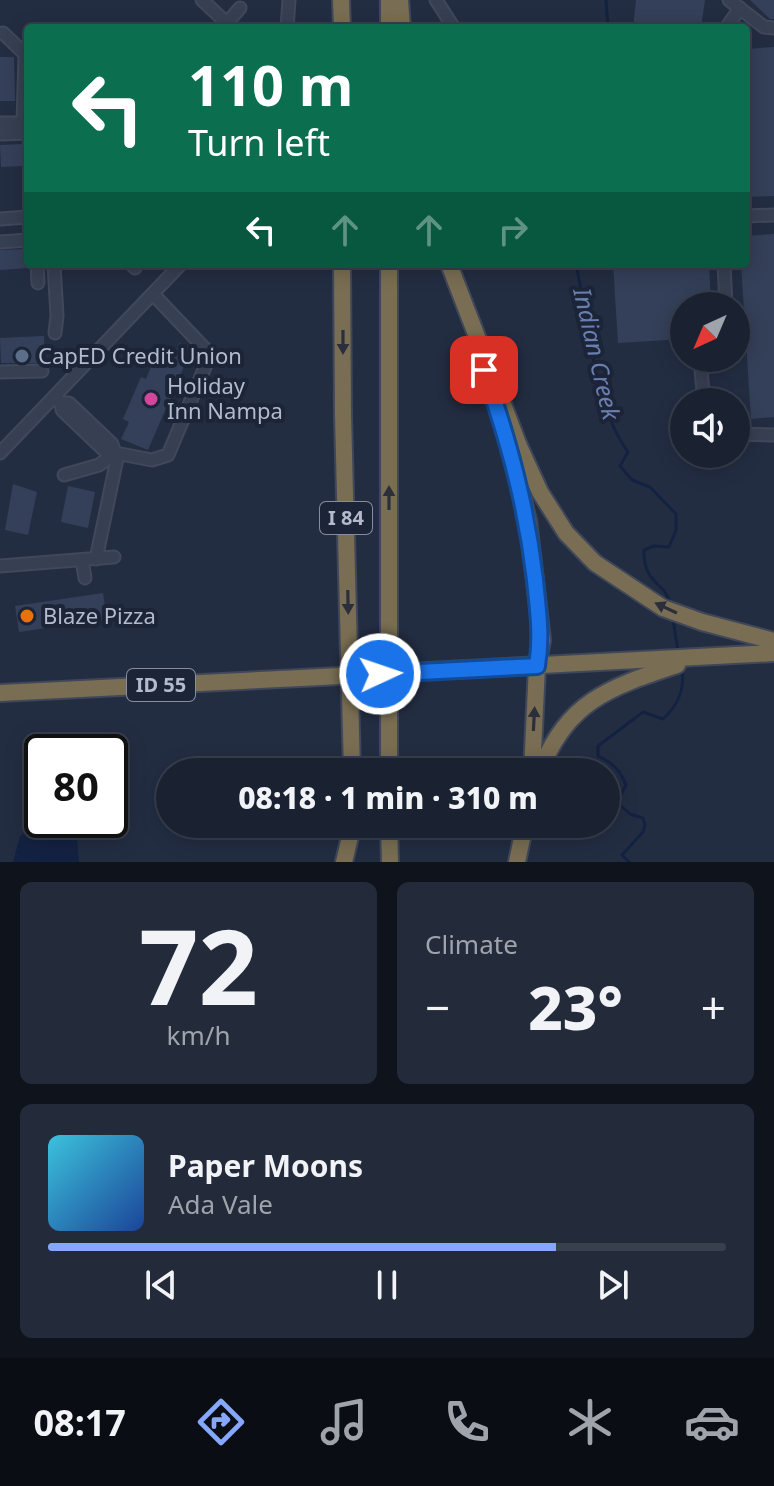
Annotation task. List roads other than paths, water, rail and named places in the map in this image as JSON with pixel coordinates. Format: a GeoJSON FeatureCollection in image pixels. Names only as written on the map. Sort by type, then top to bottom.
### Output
{"type":"FeatureCollection","features":[{"type":"Feature","properties":{"kind":"highway"},"geometry":{"type":"LineString","coordinates":[[341,0],[342,24]]}},
{"type":"Feature","properties":{"kind":"highway"},"geometry":{"type":"LineString","coordinates":[[389,0],[389,24]]}},
{"type":"Feature","properties":{"kind":"highway"},"geometry":{"type":"LineString","coordinates":[[400,0],[402,24]]}},
{"type":"Feature","properties":{"kind":"highway","name":"I 84"},"geometry":{"type":"LineString","coordinates":[[342,268],[352,758]]}},
{"type":"Feature","properties":{"kind":"highway","name":"I 84"},"geometry":{"type":"LineString","coordinates":[[389,268],[389,758]]}},
{"type":"Feature","properties":{"kind":"highway"},"geometry":{"type":"LineString","coordinates":[[449,268],[511,449],[528,521],[542,640],[537,666],[533,758]]}},
{"type":"Feature","properties":{"kind":"highway"},"geometry":{"type":"LineString","coordinates":[[450,268],[540,492],[566,533],[595,563],[663,608],[774,641]]}},
{"type":"Feature","properties":{"kind":"highway","name":"ID 55"},"geometry":{"type":"LineString","coordinates":[[0,693],[774,653]]}},
{"type":"Feature","properties":{"kind":"highway"},"geometry":{"type":"LineString","coordinates":[[546,758],[565,723],[582,706],[607,690],[697,658]]}},
{"type":"Feature","properties":{"kind":"highway"},"geometry":{"type":"LineString","coordinates":[[344,862],[350,838]]}},
{"type":"Feature","properties":{"kind":"highway"},"geometry":{"type":"LineString","coordinates":[[353,838],[353,862]]}},
{"type":"Feature","properties":{"kind":"highway"},"geometry":{"type":"LineString","coordinates":[[389,838],[390,862]]}},
{"type":"Feature","properties":{"kind":"highway"},"geometry":{"type":"LineString","coordinates":[[520,862],[525,838]]}},
{"type":"Feature","properties":{"kind":"street"},"geometry":{"type":"LineString","coordinates":[[202,0],[229,24]]}},
{"type":"Feature","properties":{"kind":"street"},"geometry":{"type":"LineString","coordinates":[[287,24],[289,0]]}},
{"type":"Feature","properties":{"kind":"street"},"geometry":{"type":"LineString","coordinates":[[436,0],[451,24]]}},
{"type":"Feature","properties":{"kind":"street"},"geometry":{"type":"LineString","coordinates":[[727,24],[734,4],[764,27],[774,28]]}},
{"type":"Feature","properties":{"kind":"street"},"geometry":{"type":"LineString","coordinates":[[231,24],[240,8]]}},
{"type":"Feature","properties":{"kind":"street"},"geometry":{"type":"LineString","coordinates":[[3,33],[24,53]]}},
{"type":"Feature","properties":{"kind":"street"},"geometry":{"type":"LineString","coordinates":[[1,129],[24,126]]}},
{"type":"Feature","properties":{"kind":"street"},"geometry":{"type":"LineString","coordinates":[[750,216],[774,215]]}},
{"type":"Feature","properties":{"kind":"street"},"geometry":{"type":"LineString","coordinates":[[0,219],[24,217]]}},
{"type":"Feature","properties":{"kind":"street"},"geometry":{"type":"LineString","coordinates":[[0,242],[24,240]]}},
{"type":"Feature","properties":{"kind":"street"},"geometry":{"type":"LineString","coordinates":[[37,268],[38,283]]}},
{"type":"Feature","properties":{"kind":"street"},"geometry":{"type":"LineString","coordinates":[[54,268],[55,333]]}},
{"type":"Feature","properties":{"kind":"street"},"geometry":{"type":"LineString","coordinates":[[0,453],[57,400],[177,268]]}},
{"type":"Feature","properties":{"kind":"street"},"geometry":{"type":"LineString","coordinates":[[724,268],[725,292]]}},
{"type":"Feature","properties":{"kind":"street"},"geometry":{"type":"LineString","coordinates":[[57,400],[62,410],[105,451],[152,460],[168,455],[209,356],[207,348],[153,294]]}},
{"type":"Feature","properties":{"kind":"street"},"geometry":{"type":"LineString","coordinates":[[0,372],[42,371]]}},
{"type":"Feature","properties":{"kind":"street"},"geometry":{"type":"LineString","coordinates":[[750,434],[774,435]]}},
{"type":"Feature","properties":{"kind":"street"},"geometry":{"type":"LineString","coordinates":[[64,475],[99,465],[116,454]]}},
{"type":"Feature","properties":{"kind":"street"},"geometry":{"type":"LineString","coordinates":[[96,559],[116,454]]}},
{"type":"Feature","properties":{"kind":"street"},"geometry":{"type":"LineString","coordinates":[[0,566],[114,557]]}},
{"type":"Feature","properties":{"kind":"street"},"geometry":{"type":"LineString","coordinates":[[82,560],[85,578]]}},
{"type":"Feature","properties":{"kind":"water"},"geometry":{"type":"Polygon","coordinates":[[[24,834],[24,838],[77,838],[79,862],[13,862],[20,836],[24,834]]]}},
{"type":"Feature","properties":{"kind":"waterway","name":"Indian Creek"},"geometry":{"type":"LineString","coordinates":[[606,0],[608,24]]}},
{"type":"Feature","properties":{"kind":"waterway","name":"Indian Creek"},"geometry":{"type":"LineString","coordinates":[[577,268],[600,387],[616,433],[628,452],[620,466],[632,480],[650,487],[676,514],[676,530],[669,547],[654,546],[644,550],[647,570],[670,604]]}},
{"type":"Feature","properties":{"kind":"waterway","name":"Indian Creek"},"geometry":{"type":"LineString","coordinates":[[673,619],[678,651]]}},
{"type":"Feature","properties":{"kind":"waterway","name":"Indian Creek"},"geometry":{"type":"LineString","coordinates":[[629,862],[622,855],[643,832],[645,825],[643,818],[630,814],[620,805],[620,796],[626,785],[615,768],[598,756],[598,746],[643,712],[663,719],[679,697],[682,670]]}},
{"type":"Feature","properties":{"kind":"place","name":"CapED Credit Union"},"geometry":{"type":"Point","coordinates":[22,356]}},
{"type":"Feature","properties":{"kind":"place","name":"Holiday Inn Nampa"},"geometry":{"type":"Point","coordinates":[151,399]}},
{"type":"Feature","properties":{"kind":"place","name":"Blaze Pizza"},"geometry":{"type":"Point","coordinates":[27,616]}}]}
